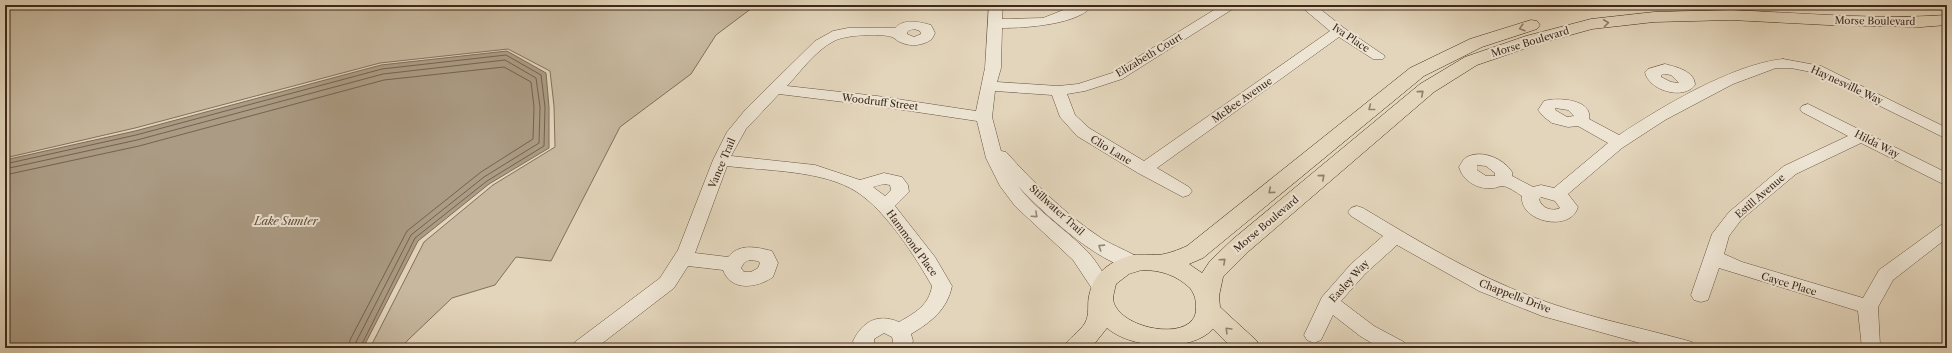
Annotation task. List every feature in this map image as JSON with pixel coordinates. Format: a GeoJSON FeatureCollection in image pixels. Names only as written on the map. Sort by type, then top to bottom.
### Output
{"type":"FeatureCollection","features":[{"type":"Feature","properties":{"kind":"main road","name":"Morse Boulevard"},"geometry":{"type":"LineString","coordinates":[[1146,263],[1180,259],[1196,252],[1365,113],[1423,69],[1476,43],[1544,21],[1613,8],[1670,5]]}},
{"type":"Feature","properties":{"kind":"main road","name":"Morse Boulevard"},"geometry":{"type":"LineString","coordinates":[[1732,5],[1902,10],[1947,8]]}},
{"type":"Feature","properties":{"kind":"main road","name":"Morse Boulevard"},"geometry":{"type":"LineString","coordinates":[[1208,303],[1210,278],[1218,266],[1427,88],[1471,61],[1532,40],[1591,24],[1654,17],[1731,14],[1828,20],[1947,20]]}},
{"type":"Feature","properties":{"kind":"main road"},"geometry":{"type":"LineString","coordinates":[[1075,348],[1087,337],[1098,320],[1101,293],[1108,277],[1121,268],[1146,263],[1172,266],[1187,273],[1199,283],[1208,303],[1248,348]]}},
{"type":"Feature","properties":{"kind":"main road"},"geometry":{"type":"LineString","coordinates":[[1101,293],[1102,308],[1108,319],[1118,329],[1130,336],[1146,344],[1196,348]]}},
{"type":"Feature","properties":{"kind":"main road"},"geometry":{"type":"LineString","coordinates":[[1146,344],[1183,340],[1197,333],[1206,323],[1208,303]]}},
{"type":"Feature","properties":{"kind":"street","name":"Stillwater Trail"},"geometry":{"type":"LineString","coordinates":[[996,5],[994,68],[988,86],[984,117],[994,158],[1009,186],[1021,202],[1080,255],[1093,272],[1101,293]]}},
{"type":"Feature","properties":{"kind":"street"},"geometry":{"type":"LineString","coordinates":[[996,23],[1019,24],[1050,22],[1068,9],[1086,5]]}},
{"type":"Feature","properties":{"kind":"street","name":"Elizabeth Court"},"geometry":{"type":"LineString","coordinates":[[988,86],[1058,91],[1080,88],[1117,76],[1232,5]]}},
{"type":"Feature","properties":{"kind":"street","name":"Iva Place"},"geometry":{"type":"LineString","coordinates":[[1306,5],[1339,32],[1378,56]]}},
{"type":"Feature","properties":{"kind":"street","name":"Vance Trail"},"geometry":{"type":"LineString","coordinates":[[593,345],[667,283],[684,259],[730,140],[742,122],[820,44],[835,35],[851,32],[900,33]]}},
{"type":"Feature","properties":{"kind":"street","name":"McBee Avenue"},"geometry":{"type":"LineString","coordinates":[[1144,170],[1339,32]]}},
{"type":"Feature","properties":{"kind":"street","name":"Haynesville Way"},"geometry":{"type":"LineString","coordinates":[[1503,179],[1532,194],[1541,191],[1557,195],[1638,128],[1698,94],[1767,66],[1784,63],[1822,72],[1943,127]]}},
{"type":"Feature","properties":{"kind":"street"},"geometry":{"type":"LineString","coordinates":[[1685,87],[1698,94]]}},
{"type":"Feature","properties":{"kind":"street","name":"Woodruff Street"},"geometry":{"type":"LineString","coordinates":[[775,89],[876,101],[948,113],[984,117]]}},
{"type":"Feature","properties":{"kind":"street","name":"Clio Lane"},"geometry":{"type":"LineString","coordinates":[[1058,91],[1068,117],[1082,132],[1144,170],[1183,191]]}},
{"type":"Feature","properties":{"kind":"street","name":"Hilda Way"},"geometry":{"type":"LineString","coordinates":[[1808,109],[1947,180]]}},
{"type":"Feature","properties":{"kind":"street"},"geometry":{"type":"LineString","coordinates":[[1580,121],[1620,142]]}},
{"type":"Feature","properties":{"kind":"street","name":"Estill Avenue"},"geometry":{"type":"LineString","coordinates":[[1701,295],[1712,257],[1721,234],[1735,216],[1790,170],[1861,136]]}},
{"type":"Feature","properties":{"kind":"street","name":"Stillwater Trail"},"geometry":{"type":"LineString","coordinates":[[989,141],[1015,172],[1050,206],[1082,233],[1107,251],[1146,263]]}},
{"type":"Feature","properties":{"kind":"street","name":"Hammond Place"},"geometry":{"type":"LineString","coordinates":[[722,160],[815,171],[859,186],[885,206],[928,262],[942,286],[940,297],[933,308],[900,339],[895,328],[883,325],[872,328],[864,336],[863,341],[865,348]]}},
{"type":"Feature","properties":{"kind":"street","name":"Hammond Place"},"geometry":{"type":"LineString","coordinates":[[859,186],[884,178],[897,183],[900,187],[900,192],[885,206]]}},
{"type":"Feature","properties":{"kind":"street","name":"Chappells Drive"},"geometry":{"type":"LineString","coordinates":[[1357,212],[1470,278],[1506,294],[1543,308],[1685,348]]}},
{"type":"Feature","properties":{"kind":"street"},"geometry":{"type":"LineString","coordinates":[[1870,345],[1868,307],[1886,275],[1947,229]]}},
{"type":"Feature","properties":{"kind":"street","name":"Easley Way"},"geometry":{"type":"LineString","coordinates":[[1314,335],[1329,302],[1358,269],[1396,235]]}},
{"type":"Feature","properties":{"kind":"street","name":"Cayce Place"},"geometry":{"type":"LineString","coordinates":[[1712,257],[1735,267],[1868,307]]}},
{"type":"Feature","properties":{"kind":"street"},"geometry":{"type":"LineString","coordinates":[[684,259],[733,264]]}},
{"type":"Feature","properties":{"kind":"street"},"geometry":{"type":"LineString","coordinates":[[1329,302],[1367,331],[1397,348]]}},
{"type":"Feature","properties":{"kind":"shaded area"},"geometry":{"type":"Polygon","coordinates":[[[5,5],[756,5],[716,35],[691,74],[620,127],[551,261],[516,257],[495,285],[452,298],[401,348],[370,348],[424,242],[493,185],[555,147],[554,106],[550,71],[508,49],[380,63],[135,128],[5,158],[5,5]]]}},
{"type":"Feature","properties":{"kind":"water","name":"Lake Sumter"},"geometry":{"type":"Polygon","coordinates":[[[507,51],[546,73],[549,107],[549,148],[489,184],[418,241],[363,348],[5,348],[5,160],[135,131],[381,65],[507,51]]]}}]}
